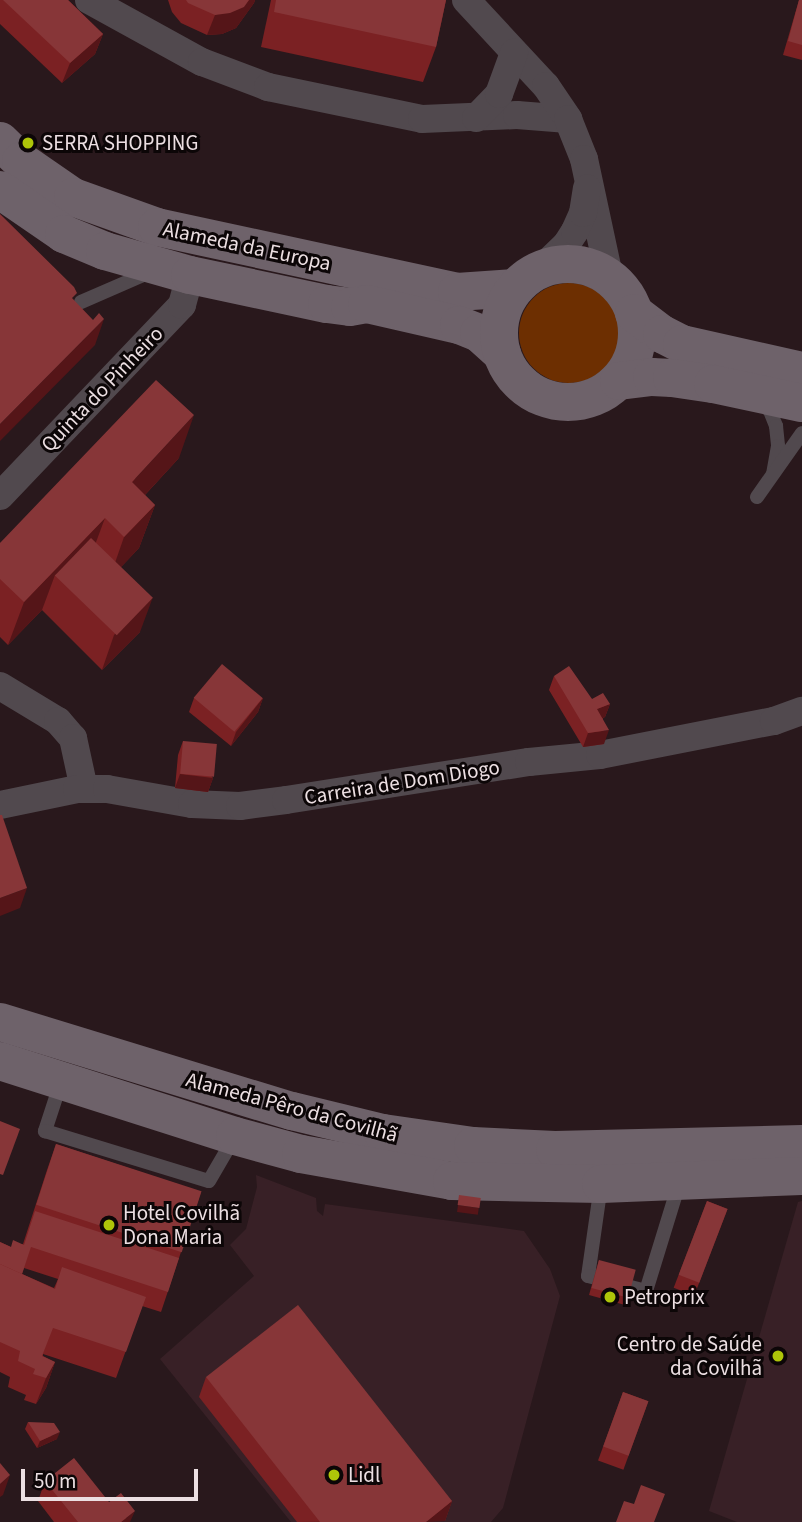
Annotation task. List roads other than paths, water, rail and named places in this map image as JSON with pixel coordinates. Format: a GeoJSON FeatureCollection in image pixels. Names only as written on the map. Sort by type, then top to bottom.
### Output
{"type":"FeatureCollection","features":[{"type":"Feature","properties":{"kind":"main road","name":"Alameda da Europa"},"geometry":{"type":"LineString","coordinates":[[0,141],[21,161],[73,197],[157,227],[457,292],[529,277],[560,263],[577,264],[608,276]]}},
{"type":"Feature","properties":{"kind":"main road","name":"Alameda da Europa"},"geometry":{"type":"LineString","coordinates":[[5,197],[64,234],[105,251],[174,271],[327,304],[350,307],[368,304],[459,325],[479,334],[502,354],[511,372],[524,386],[540,397],[561,403],[583,401],[601,394],[619,382],[652,377],[672,378],[802,403]]}},
{"type":"Feature","properties":{"kind":"main road"},"geometry":{"type":"LineString","coordinates":[[608,276],[624,290],[634,313],[637,348],[619,382]]}},
{"type":"Feature","properties":{"kind":"main road"},"geometry":{"type":"LineString","coordinates":[[502,354],[499,339],[501,318],[529,277]]}},
{"type":"Feature","properties":{"kind":"main road"},"geometry":{"type":"LineString","coordinates":[[634,313],[662,334],[682,344],[802,371]]}},
{"type":"Feature","properties":{"kind":"main road","name":"Alameda Pêro da Covilhã"},"geometry":{"type":"LineString","coordinates":[[0,1021],[292,1111],[383,1133],[473,1146],[555,1150],[802,1144]]}},
{"type":"Feature","properties":{"kind":"main road","name":"Alameda Pêro da Covilhã"},"geometry":{"type":"LineString","coordinates":[[0,1061],[235,1136],[314,1156],[452,1181],[679,1183],[802,1176]]}},
{"type":"Feature","properties":{"kind":"street"},"geometry":{"type":"LineString","coordinates":[[89,0],[202,62],[268,87],[422,119],[517,115],[568,119]]}},
{"type":"Feature","properties":{"kind":"street"},"geometry":{"type":"LineString","coordinates":[[466,0],[546,86],[568,119],[584,159],[608,276]]}},
{"type":"Feature","properties":{"kind":"street"},"geometry":{"type":"LineString","coordinates":[[476,118],[499,94],[514,52]]}},
{"type":"Feature","properties":{"kind":"street"},"geometry":{"type":"LineString","coordinates":[[529,277],[566,245],[575,231],[583,213],[588,185]]}},
{"type":"Feature","properties":{"kind":"street","name":"Quinta do Pinheiro"},"geometry":{"type":"LineString","coordinates":[[0,496],[182,305],[174,271]]}},
{"type":"Feature","properties":{"kind":"street"},"geometry":{"type":"LineString","coordinates":[[0,686],[58,721],[73,738],[84,789]]}},
{"type":"Feature","properties":{"kind":"street","name":"Carreira de Dom Diogo"},"geometry":{"type":"LineString","coordinates":[[0,805],[84,789],[132,792],[192,804],[240,806],[529,762],[600,755],[774,721],[802,711]]}},
{"type":"Feature","properties":{"kind":"lane"},"geometry":{"type":"LineString","coordinates":[[74,308],[146,276],[174,271]]}},
{"type":"Feature","properties":{"kind":"lane"},"geometry":{"type":"LineString","coordinates":[[764,395],[777,436],[773,474]]}},
{"type":"Feature","properties":{"kind":"lane"},"geometry":{"type":"LineString","coordinates":[[757,497],[802,433]]}},
{"type":"Feature","properties":{"kind":"lane"},"geometry":{"type":"LineString","coordinates":[[62,1080],[45,1131],[209,1181],[235,1136]]}},
{"type":"Feature","properties":{"kind":"lane"},"geometry":{"type":"LineString","coordinates":[[601,1184],[588,1276],[646,1291],[679,1183]]}},
{"type":"Feature","properties":{"kind":"place","name":"SERRA SHOPPING"},"geometry":{"type":"Point","coordinates":[28,143]}},
{"type":"Feature","properties":{"kind":"place","name":"Hotel Covilhã Dona Maria"},"geometry":{"type":"Point","coordinates":[109,1225]}},
{"type":"Feature","properties":{"kind":"place","name":"Petroprix"},"geometry":{"type":"Point","coordinates":[610,1297]}},
{"type":"Feature","properties":{"kind":"place","name":"Centro de Saúde da Covilhã"},"geometry":{"type":"Point","coordinates":[778,1356]}},
{"type":"Feature","properties":{"kind":"place","name":"Lidl"},"geometry":{"type":"Point","coordinates":[334,1475]}}]}
